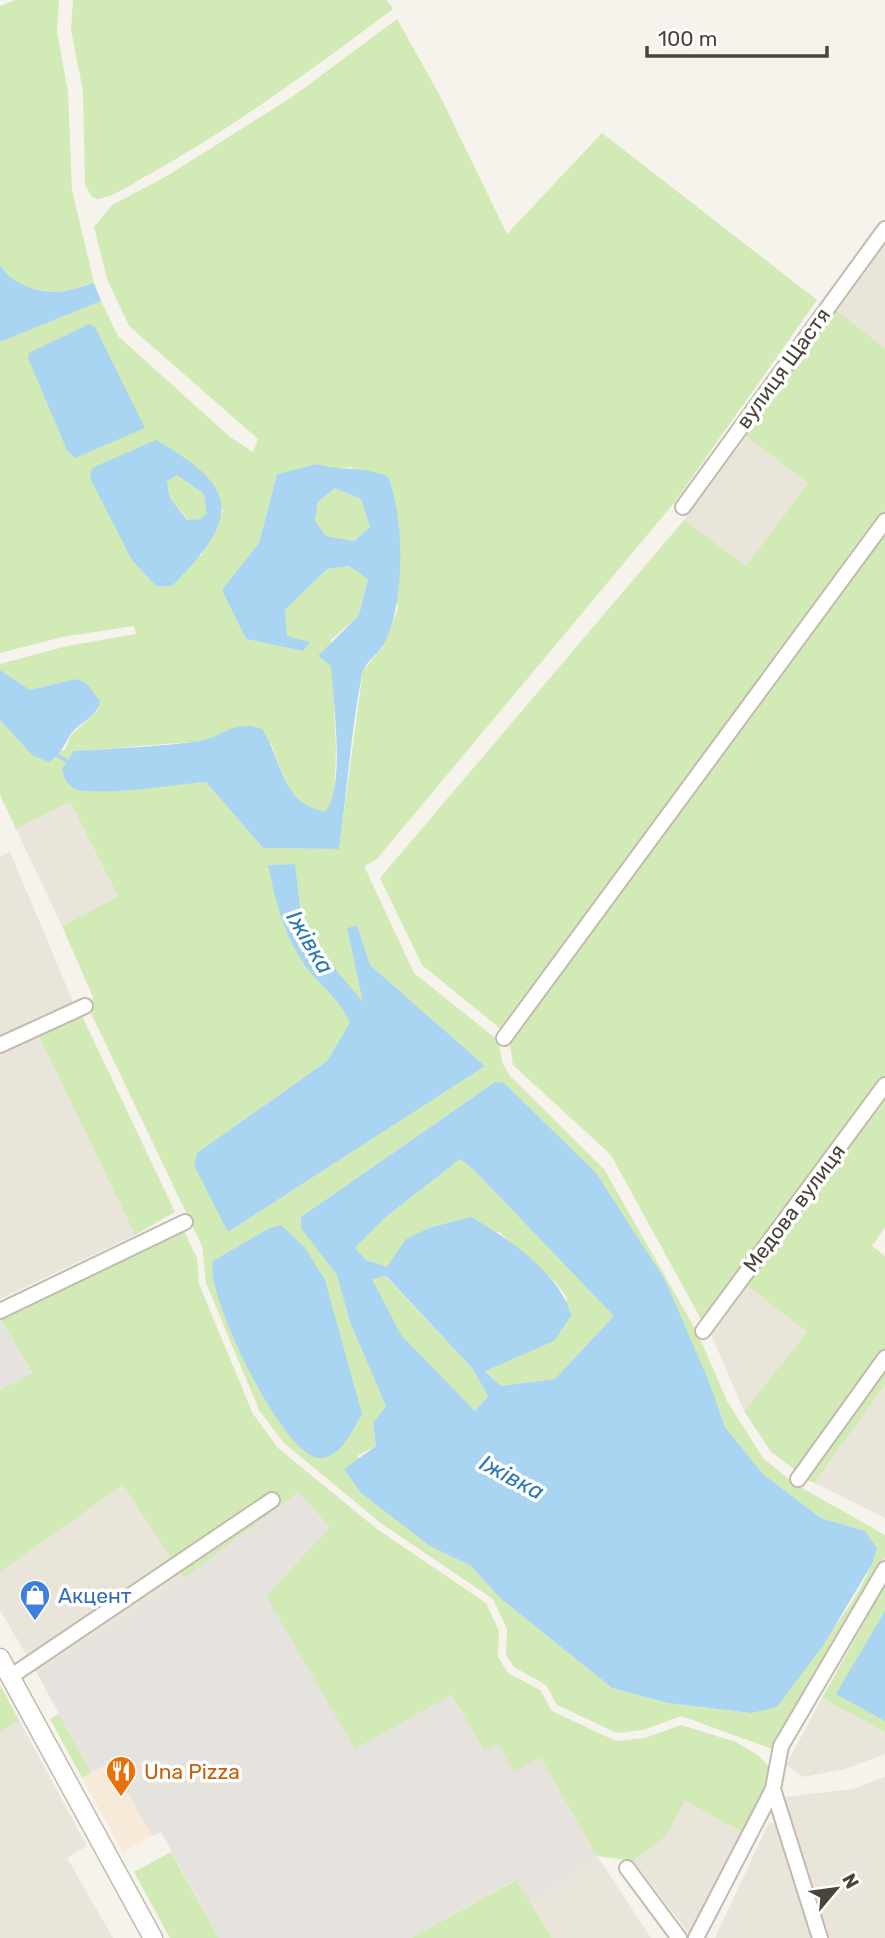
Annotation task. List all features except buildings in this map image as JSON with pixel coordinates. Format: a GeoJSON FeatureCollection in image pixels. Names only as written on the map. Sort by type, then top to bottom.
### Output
{"type":"FeatureCollection","features":[{"type":"Feature","properties":{"kind":"street","name":"вулиця Щастя"},"geometry":{"type":"LineString","coordinates":[[683,508],[885,229]]}},
{"type":"Feature","properties":{"kind":"street"},"geometry":{"type":"LineString","coordinates":[[504,1038],[885,521]]}},
{"type":"Feature","properties":{"kind":"street"},"geometry":{"type":"LineString","coordinates":[[0,1045],[85,1006]]}},
{"type":"Feature","properties":{"kind":"street","name":"Медова вулиця"},"geometry":{"type":"LineString","coordinates":[[703,1331],[885,1085]]}},
{"type":"Feature","properties":{"kind":"street"},"geometry":{"type":"LineString","coordinates":[[0,1311],[185,1222]]}},
{"type":"Feature","properties":{"kind":"street"},"geometry":{"type":"LineString","coordinates":[[798,1479],[885,1358]]}},
{"type":"Feature","properties":{"kind":"street"},"geometry":{"type":"LineString","coordinates":[[10,1677],[272,1500]]}},
{"type":"Feature","properties":{"kind":"street"},"geometry":{"type":"LineString","coordinates":[[696,1938],[773,1789],[781,1746],[885,1569]]}},
{"type":"Feature","properties":{"kind":"street"},"geometry":{"type":"LineString","coordinates":[[0,1658],[153,1938]]}},
{"type":"Feature","properties":{"kind":"street"},"geometry":{"type":"LineString","coordinates":[[773,1789],[820,1938]]}},
{"type":"Feature","properties":{"kind":"street"},"geometry":{"type":"LineString","coordinates":[[627,1868],[679,1938]]}},
{"type":"Feature","properties":{"kind":"shaded area"},"geometry":{"type":"Polygon","coordinates":[[[885,244],[885,348],[836,310],[885,244]]]}},
{"type":"Feature","properties":{"kind":"shaded area"},"geometry":{"type":"Polygon","coordinates":[[[746,436],[808,483],[746,566],[684,520],[746,436]]]}},
{"type":"Feature","properties":{"kind":"shaded area"},"geometry":{"type":"Polygon","coordinates":[[[70,802],[118,898],[62,926],[16,829],[70,802]]]}},
{"type":"Feature","properties":{"kind":"shaded area"},"geometry":{"type":"Polygon","coordinates":[[[10,852],[74,1004],[0,1037],[0,857],[10,852]]]}},
{"type":"Feature","properties":{"kind":"shaded area"},"geometry":{"type":"Polygon","coordinates":[[[39,1036],[135,1235],[0,1299],[0,1055],[39,1036]]]}},
{"type":"Feature","properties":{"kind":"shaded area"},"geometry":{"type":"Polygon","coordinates":[[[746,1285],[807,1332],[744,1411],[710,1332],[746,1285]]]}},
{"type":"Feature","properties":{"kind":"shaded area"},"geometry":{"type":"Polygon","coordinates":[[[0,1318],[32,1374],[0,1390],[0,1318]]]}},
{"type":"Feature","properties":{"kind":"shaded area"},"geometry":{"type":"Polygon","coordinates":[[[885,1385],[885,1518],[814,1483],[885,1385]]]}},
{"type":"Feature","properties":{"kind":"shaded area"},"geometry":{"type":"Polygon","coordinates":[[[123,1485],[184,1578],[37,1673],[0,1610],[0,1572],[123,1485]]]}},
{"type":"Feature","properties":{"kind":"shaded area"},"geometry":{"type":"Polygon","coordinates":[[[299,1492],[330,1528],[355,1749],[452,1695],[484,1751],[498,1743],[540,1757],[597,1856],[528,1902],[515,1880],[411,1938],[219,1938],[161,1832],[152,1836],[111,1762],[91,1773],[37,1673],[184,1578],[299,1492]]]}},
{"type":"Feature","properties":{"kind":"shaded area"},"geometry":{"type":"Polygon","coordinates":[[[0,1685],[87,1846],[67,1858],[113,1938],[0,1938],[0,1685]]]}},
{"type":"Feature","properties":{"kind":"shaded area"},"geometry":{"type":"Polygon","coordinates":[[[822,1698],[885,1732],[885,1754],[845,1769],[804,1777],[786,1765],[822,1698]]]}},
{"type":"Feature","properties":{"kind":"shaded area"},"geometry":{"type":"Polygon","coordinates":[[[111,1762],[152,1836],[123,1852],[82,1778],[111,1762]]]}},
{"type":"Feature","properties":{"kind":"shaded area"},"geometry":{"type":"Polygon","coordinates":[[[885,1777],[885,1938],[829,1938],[784,1797],[853,1789],[885,1777]]]}},
{"type":"Feature","properties":{"kind":"shaded area"},"geometry":{"type":"Polygon","coordinates":[[[685,1801],[744,1833],[690,1935],[633,1861],[666,1836],[685,1801]]]}},
{"type":"Feature","properties":{"kind":"shaded area"},"geometry":{"type":"Polygon","coordinates":[[[769,1822],[778,1824],[814,1938],[715,1938],[769,1822]]]}},
{"type":"Feature","properties":{"kind":"shaded area"},"geometry":{"type":"Polygon","coordinates":[[[597,1856],[651,1938],[552,1938],[528,1902],[597,1856]]]}},
{"type":"Feature","properties":{"kind":"green space"},"geometry":{"type":"Polygon","coordinates":[[[15,0],[59,0],[57,32],[68,92],[72,190],[94,283],[65,291],[48,292],[23,285],[9,276],[0,264],[0,6],[15,0]]]}},
{"type":"Feature","properties":{"kind":"green space"},"geometry":{"type":"Polygon","coordinates":[[[73,0],[387,0],[393,9],[244,116],[182,156],[124,189],[97,199],[92,197],[85,185],[83,91],[71,30],[73,0]]]}},
{"type":"Feature","properties":{"kind":"green space"},"geometry":{"type":"Polygon","coordinates":[[[397,19],[440,96],[507,234],[602,133],[817,300],[674,503],[377,859],[364,866],[414,973],[499,1041],[502,1062],[510,1076],[604,1169],[698,1334],[727,1401],[763,1458],[795,1484],[885,1535],[885,1557],[772,1749],[681,1716],[643,1730],[617,1733],[557,1705],[546,1685],[514,1667],[506,1655],[507,1629],[493,1599],[382,1524],[284,1443],[259,1410],[206,1283],[202,1246],[91,1013],[93,997],[62,926],[118,897],[70,802],[16,829],[0,795],[0,720],[32,755],[65,750],[71,735],[99,709],[76,679],[30,690],[0,670],[0,664],[67,646],[136,634],[134,626],[62,637],[0,653],[0,342],[101,301],[118,336],[230,437],[253,452],[258,439],[129,326],[107,279],[94,227],[112,205],[167,176],[292,97],[397,19]],[[185,457],[93,468],[201,556],[223,511],[185,457]],[[317,464],[277,474],[259,543],[223,590],[246,639],[303,651],[286,636],[285,610],[327,569],[349,566],[368,579],[359,615],[331,640],[336,749],[334,803],[325,812],[313,808],[295,795],[284,777],[271,743],[204,741],[74,751],[94,792],[206,782],[263,848],[339,849],[363,670],[383,647],[398,608],[352,467],[335,469],[317,464]],[[295,864],[268,865],[351,1023],[327,1061],[197,1153],[228,1232],[485,1066],[370,965],[356,925],[347,928],[364,1004],[320,951],[301,912],[295,864]],[[495,1082],[301,1217],[337,1274],[350,1322],[386,1406],[373,1423],[376,1446],[357,1456],[430,1546],[471,1566],[500,1598],[612,1688],[668,1703],[751,1713],[807,1658],[841,1618],[868,1573],[877,1548],[865,1531],[821,1518],[763,1474],[725,1427],[710,1384],[495,1082]]]}},
{"type":"Feature","properties":{"kind":"green space"},"geometry":{"type":"Polygon","coordinates":[[[836,310],[885,348],[885,511],[502,1030],[422,965],[380,878],[684,520],[746,566],[808,483],[746,436],[836,310]]]}},
{"type":"Feature","properties":{"kind":"green space"},"geometry":{"type":"Polygon","coordinates":[[[177,475],[204,494],[208,514],[200,519],[188,520],[170,498],[167,480],[177,475]]]}},
{"type":"Feature","properties":{"kind":"green space"},"geometry":{"type":"Polygon","coordinates":[[[335,488],[361,499],[370,527],[354,541],[325,536],[315,521],[318,502],[335,488]]]}},
{"type":"Feature","properties":{"kind":"green space"},"geometry":{"type":"Polygon","coordinates":[[[885,534],[885,1076],[703,1323],[611,1155],[513,1065],[509,1038],[885,534]]]}},
{"type":"Feature","properties":{"kind":"green space"},"geometry":{"type":"Polygon","coordinates":[[[82,1016],[175,1212],[135,1235],[39,1036],[82,1016]]]}},
{"type":"Feature","properties":{"kind":"green space"},"geometry":{"type":"Polygon","coordinates":[[[885,1101],[885,1228],[872,1246],[885,1256],[885,1349],[797,1471],[771,1452],[744,1411],[807,1332],[746,1285],[885,1101]]]}},
{"type":"Feature","properties":{"kind":"green space"},"geometry":{"type":"Polygon","coordinates":[[[460,1159],[473,1169],[615,1316],[555,1379],[501,1386],[485,1370],[554,1341],[567,1298],[557,1284],[499,1232],[405,1240],[387,1268],[366,1260],[355,1248],[386,1217],[460,1159]]]}},
{"type":"Feature","properties":{"kind":"green space"},"geometry":{"type":"Polygon","coordinates":[[[183,1229],[197,1258],[199,1284],[253,1414],[278,1448],[377,1529],[486,1603],[499,1631],[498,1657],[508,1673],[540,1690],[552,1711],[616,1741],[645,1738],[681,1725],[736,1742],[759,1756],[772,1770],[744,1833],[685,1801],[666,1836],[633,1861],[597,1856],[540,1757],[514,1772],[498,1744],[484,1751],[452,1695],[355,1749],[266,1596],[330,1528],[299,1492],[184,1578],[123,1485],[0,1572],[0,1390],[32,1373],[0,1318],[183,1229]]]}},
{"type":"Feature","properties":{"kind":"green space"},"geometry":{"type":"Polygon","coordinates":[[[385,1276],[473,1369],[488,1396],[475,1411],[400,1335],[371,1279],[385,1276]]]}},
{"type":"Feature","properties":{"kind":"green space"},"geometry":{"type":"Polygon","coordinates":[[[885,1366],[885,1385],[814,1483],[804,1478],[885,1366]]]}},
{"type":"Feature","properties":{"kind":"green space"},"geometry":{"type":"Polygon","coordinates":[[[885,1585],[885,1732],[822,1698],[885,1585]]]}},
{"type":"Feature","properties":{"kind":"green space"},"geometry":{"type":"Polygon","coordinates":[[[2,1688],[19,1721],[0,1732],[0,1690],[2,1688]]]}},
{"type":"Feature","properties":{"kind":"green space"},"geometry":{"type":"Polygon","coordinates":[[[59,1714],[91,1773],[82,1778],[50,1719],[59,1714]]]}},
{"type":"Feature","properties":{"kind":"green space"},"geometry":{"type":"Polygon","coordinates":[[[171,1852],[219,1938],[170,1938],[134,1872],[171,1852]]]}},
{"type":"Feature","properties":{"kind":"green space"},"geometry":{"type":"Polygon","coordinates":[[[516,1880],[552,1938],[411,1938],[516,1880]]]}},
{"type":"Feature","properties":{"kind":"water"},"geometry":{"type":"Polygon","coordinates":[[[0,264],[16,281],[48,292],[61,292],[94,283],[101,301],[0,342],[0,264]]]}},
{"type":"Feature","properties":{"kind":"water"},"geometry":{"type":"Polygon","coordinates":[[[89,324],[95,327],[145,428],[75,458],[67,450],[28,358],[29,353],[89,324]]]}},
{"type":"Feature","properties":{"kind":"water"},"geometry":{"type":"Polygon","coordinates":[[[156,440],[204,474],[217,490],[221,506],[219,523],[210,541],[172,586],[156,586],[132,560],[90,478],[92,468],[156,440]],[[177,475],[167,481],[170,498],[187,520],[200,519],[207,514],[204,494],[177,475]]]}},
{"type":"Feature","properties":{"kind":"water"},"geometry":{"type":"Polygon","coordinates":[[[317,464],[379,473],[388,477],[398,515],[400,561],[396,607],[384,644],[362,674],[339,849],[263,848],[206,782],[116,791],[83,791],[69,784],[62,769],[74,751],[200,741],[235,727],[251,726],[262,729],[285,780],[299,800],[325,812],[335,784],[337,743],[331,666],[318,656],[359,615],[368,579],[349,566],[327,569],[285,610],[287,636],[310,642],[303,651],[246,639],[222,590],[259,543],[277,474],[317,464]],[[335,488],[318,502],[315,521],[326,536],[354,541],[370,527],[361,499],[335,488]]]}},
{"type":"Feature","properties":{"kind":"water"},"geometry":{"type":"Polygon","coordinates":[[[0,670],[30,690],[76,679],[86,683],[100,701],[99,707],[74,730],[59,753],[49,762],[32,755],[0,720],[0,670]]]}},
{"type":"Feature","properties":{"kind":"water"},"geometry":{"type":"Polygon","coordinates":[[[295,864],[301,913],[320,951],[363,1002],[347,928],[357,925],[370,965],[485,1066],[228,1232],[194,1165],[197,1153],[327,1061],[350,1023],[340,1005],[306,967],[284,925],[268,865],[295,864]]]}},
{"type":"Feature","properties":{"kind":"water"},"geometry":{"type":"Polygon","coordinates":[[[495,1082],[504,1083],[596,1173],[665,1280],[710,1384],[725,1427],[763,1474],[821,1518],[865,1531],[877,1548],[872,1564],[824,1644],[777,1707],[751,1713],[668,1703],[612,1688],[500,1598],[471,1566],[430,1546],[360,1492],[344,1469],[376,1446],[373,1423],[386,1406],[350,1322],[337,1275],[301,1228],[301,1217],[495,1082]],[[460,1159],[386,1217],[355,1248],[366,1260],[387,1267],[405,1240],[429,1228],[471,1217],[501,1235],[545,1272],[566,1301],[571,1316],[554,1341],[485,1371],[501,1386],[555,1379],[614,1316],[473,1169],[460,1159]],[[386,1276],[372,1279],[401,1335],[475,1411],[488,1396],[473,1369],[386,1276]]]}},
{"type":"Feature","properties":{"kind":"water"},"geometry":{"type":"Polygon","coordinates":[[[281,1225],[305,1248],[325,1280],[362,1414],[345,1442],[327,1457],[319,1458],[304,1451],[286,1432],[268,1404],[233,1337],[214,1279],[213,1261],[268,1229],[281,1225]]]}},
{"type":"Feature","properties":{"kind":"water"},"geometry":{"type":"Polygon","coordinates":[[[885,1611],[885,1721],[836,1694],[885,1611]]]}},
{"type":"Feature","properties":{"kind":"waterway","name":"Іжівка"},"geometry":{"type":"LineString","coordinates":[[55,754],[69,762]]}},
{"type":"Feature","properties":{"kind":"place","name":"Акцент"},"geometry":{"type":"Point","coordinates":[35,1622]}},
{"type":"Feature","properties":{"kind":"place","name":"Una Pizza"},"geometry":{"type":"Point","coordinates":[121,1798]}}]}
